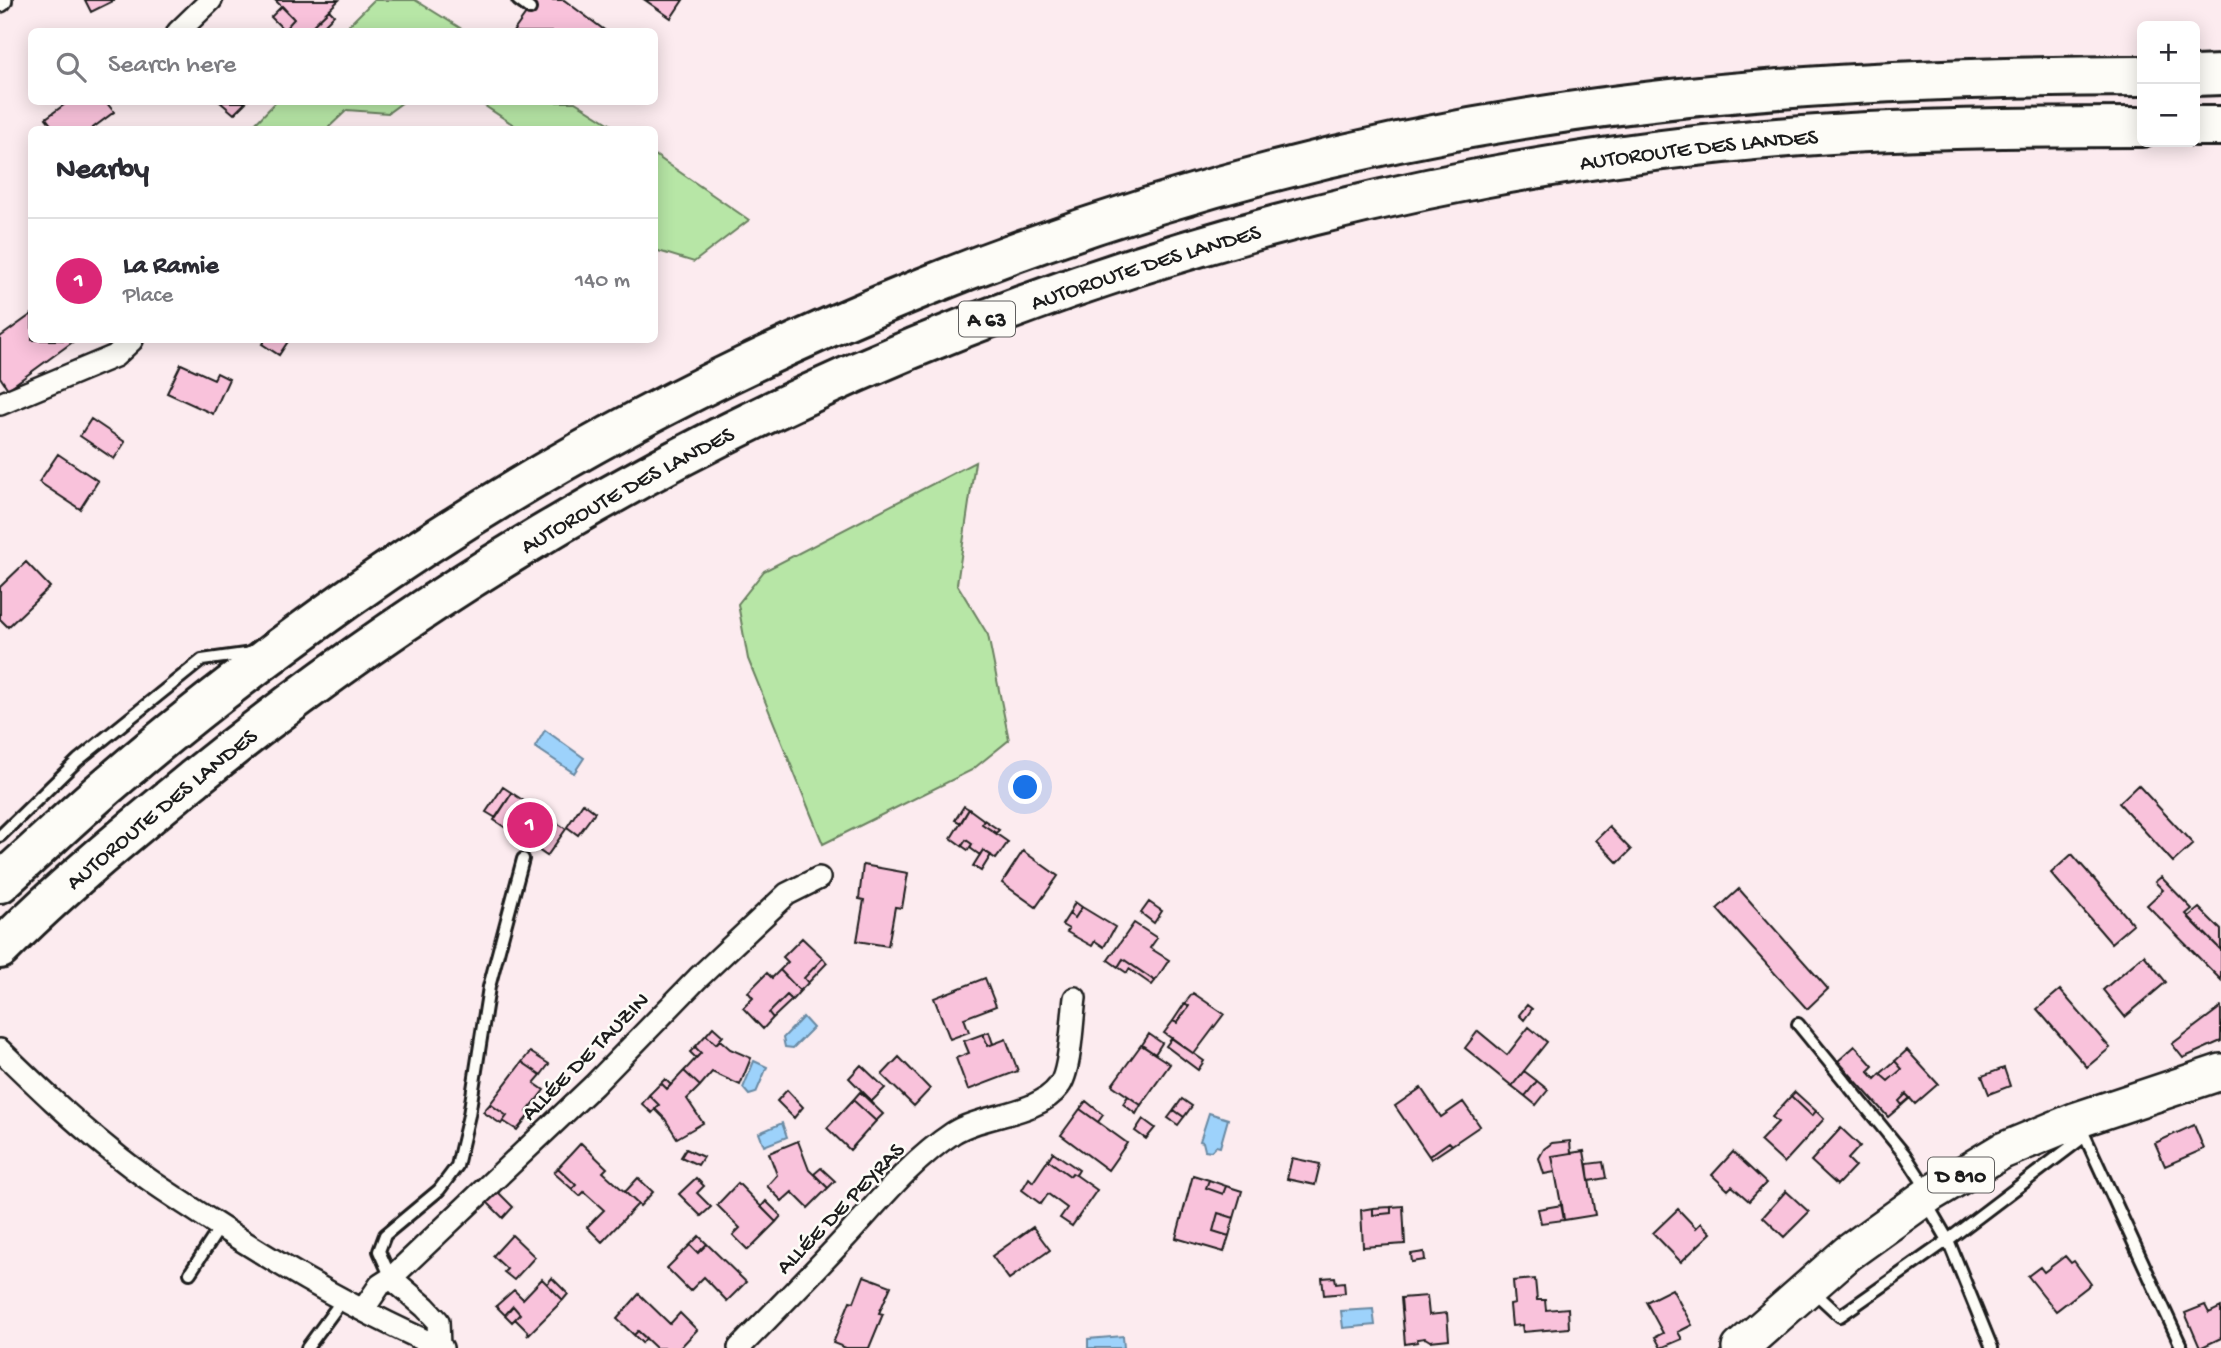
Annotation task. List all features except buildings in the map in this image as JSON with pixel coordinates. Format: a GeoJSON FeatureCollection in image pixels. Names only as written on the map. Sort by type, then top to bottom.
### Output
{"type":"FeatureCollection","features":[{"type":"Feature","properties":{"kind":"highway"},"geometry":{"type":"LineString","coordinates":[[2200,76],[2221,75]]}},
{"type":"Feature","properties":{"kind":"highway","name":"A 63"},"geometry":{"type":"LineString","coordinates":[[0,883],[114,780],[279,649],[350,597],[466,521],[586,449],[707,385],[830,328],[961,273],[1089,228],[1224,186],[1351,153],[1540,116],[1720,93],[1858,82],[2137,76]]}},
{"type":"Feature","properties":{"kind":"highway"},"geometry":{"type":"LineString","coordinates":[[2200,126],[2221,126]]}},
{"type":"Feature","properties":{"kind":"highway","name":"AUTOROUTE DES LANDES"},"geometry":{"type":"LineString","coordinates":[[0,949],[122,837],[265,721],[377,639],[494,562],[612,493],[696,449],[821,388],[963,327],[1123,270],[1232,237],[1347,207],[1484,178],[1622,156],[1762,139],[1889,131],[2137,127]]}},
{"type":"Feature","properties":{"kind":"main road","name":"D 810"},"geometry":{"type":"LineString","coordinates":[[1740,1348],[1848,1253],[1927,1196],[2001,1151],[2081,1128],[2221,1072]]}},
{"type":"Feature","properties":{"kind":"street"},"geometry":{"type":"LineString","coordinates":[[182,28],[211,0]]}},
{"type":"Feature","properties":{"kind":"street"},"geometry":{"type":"LineString","coordinates":[[0,404],[115,356],[129,343]]}},
{"type":"Feature","properties":{"kind":"street","name":"ALLÉE DE TAUZIN"},"geometry":{"type":"LineString","coordinates":[[363,1310],[380,1285],[391,1278],[594,1085],[698,978],[787,894],[819,878]]}},
{"type":"Feature","properties":{"kind":"street","name":"ALLÉE DE PEYRAS"},"geometry":{"type":"LineString","coordinates":[[739,1348],[912,1165],[955,1131],[1031,1105],[1048,1097],[1060,1086],[1067,1069],[1075,998]]}},
{"type":"Feature","properties":{"kind":"street"},"geometry":{"type":"LineString","coordinates":[[0,1050],[110,1150],[160,1187],[266,1256],[363,1310],[440,1348]]}},
{"type":"Feature","properties":{"kind":"street"},"geometry":{"type":"LineString","coordinates":[[391,1278],[438,1321],[440,1348]]}},
{"type":"Feature","properties":{"kind":"lane"},"geometry":{"type":"LineString","coordinates":[[518,0],[530,9]]}},
{"type":"Feature","properties":{"kind":"lane"},"geometry":{"type":"LineString","coordinates":[[0,836],[78,760],[202,660],[279,649]]}},
{"type":"Feature","properties":{"kind":"lane"},"geometry":{"type":"LineString","coordinates":[[391,1278],[380,1251],[385,1235],[439,1190],[457,1166],[469,1115],[489,987],[523,859]]}},
{"type":"Feature","properties":{"kind":"lane"},"geometry":{"type":"LineString","coordinates":[[1798,1024],[1905,1155],[1948,1240],[1992,1348]]}},
{"type":"Feature","properties":{"kind":"lane"},"geometry":{"type":"LineString","coordinates":[[1810,1287],[1840,1316],[1948,1240],[2081,1128],[2182,1348]]}},
{"type":"Feature","properties":{"kind":"lane"},"geometry":{"type":"LineString","coordinates":[[190,1273],[220,1227]]}},
{"type":"Feature","properties":{"kind":"lane"},"geometry":{"type":"LineString","coordinates":[[307,1348],[343,1299]]}},
{"type":"Feature","properties":{"kind":"green space"},"geometry":{"type":"Polygon","coordinates":[[[374,0],[415,0],[460,28],[346,28],[374,0]]]}},
{"type":"Feature","properties":{"kind":"green space"},"geometry":{"type":"Polygon","coordinates":[[[273,105],[399,105],[388,113],[347,110],[330,126],[253,126],[273,105]]]}},
{"type":"Feature","properties":{"kind":"green space"},"geometry":{"type":"Polygon","coordinates":[[[484,105],[580,105],[613,126],[515,126],[484,105]]]}},
{"type":"Feature","properties":{"kind":"green space"},"geometry":{"type":"Polygon","coordinates":[[[658,157],[749,220],[694,262],[658,251],[658,157]]]}},
{"type":"Feature","properties":{"kind":"green space"},"geometry":{"type":"Polygon","coordinates":[[[975,462],[957,584],[988,635],[1009,740],[972,770],[823,844],[748,659],[738,604],[764,571],[975,462]]]}},
{"type":"Feature","properties":{"kind":"water"},"geometry":{"type":"Polygon","coordinates":[[[545,730],[584,758],[574,773],[535,747],[545,730]]]}},
{"type":"Feature","properties":{"kind":"water"},"geometry":{"type":"Polygon","coordinates":[[[803,1017],[813,1028],[793,1048],[785,1047],[783,1038],[803,1017]]]}},
{"type":"Feature","properties":{"kind":"water"},"geometry":{"type":"Polygon","coordinates":[[[754,1061],[767,1067],[756,1093],[749,1095],[743,1088],[754,1061]]]}},
{"type":"Feature","properties":{"kind":"water"},"geometry":{"type":"Polygon","coordinates":[[[1209,1113],[1228,1119],[1220,1147],[1216,1146],[1211,1151],[1205,1150],[1203,1142],[1200,1141],[1209,1113]]]}},
{"type":"Feature","properties":{"kind":"water"},"geometry":{"type":"Polygon","coordinates":[[[782,1123],[787,1137],[764,1146],[759,1133],[782,1123]]]}},
{"type":"Feature","properties":{"kind":"water"},"geometry":{"type":"Polygon","coordinates":[[[1373,1309],[1375,1325],[1343,1328],[1341,1311],[1373,1309]]]}},
{"type":"Feature","properties":{"kind":"water"},"geometry":{"type":"Polygon","coordinates":[[[1123,1336],[1124,1348],[1088,1348],[1088,1339],[1123,1336]]]}},
{"type":"Feature","properties":{"kind":"place","name":"La Ramie"},"geometry":{"type":"Point","coordinates":[530,825]}}]}
